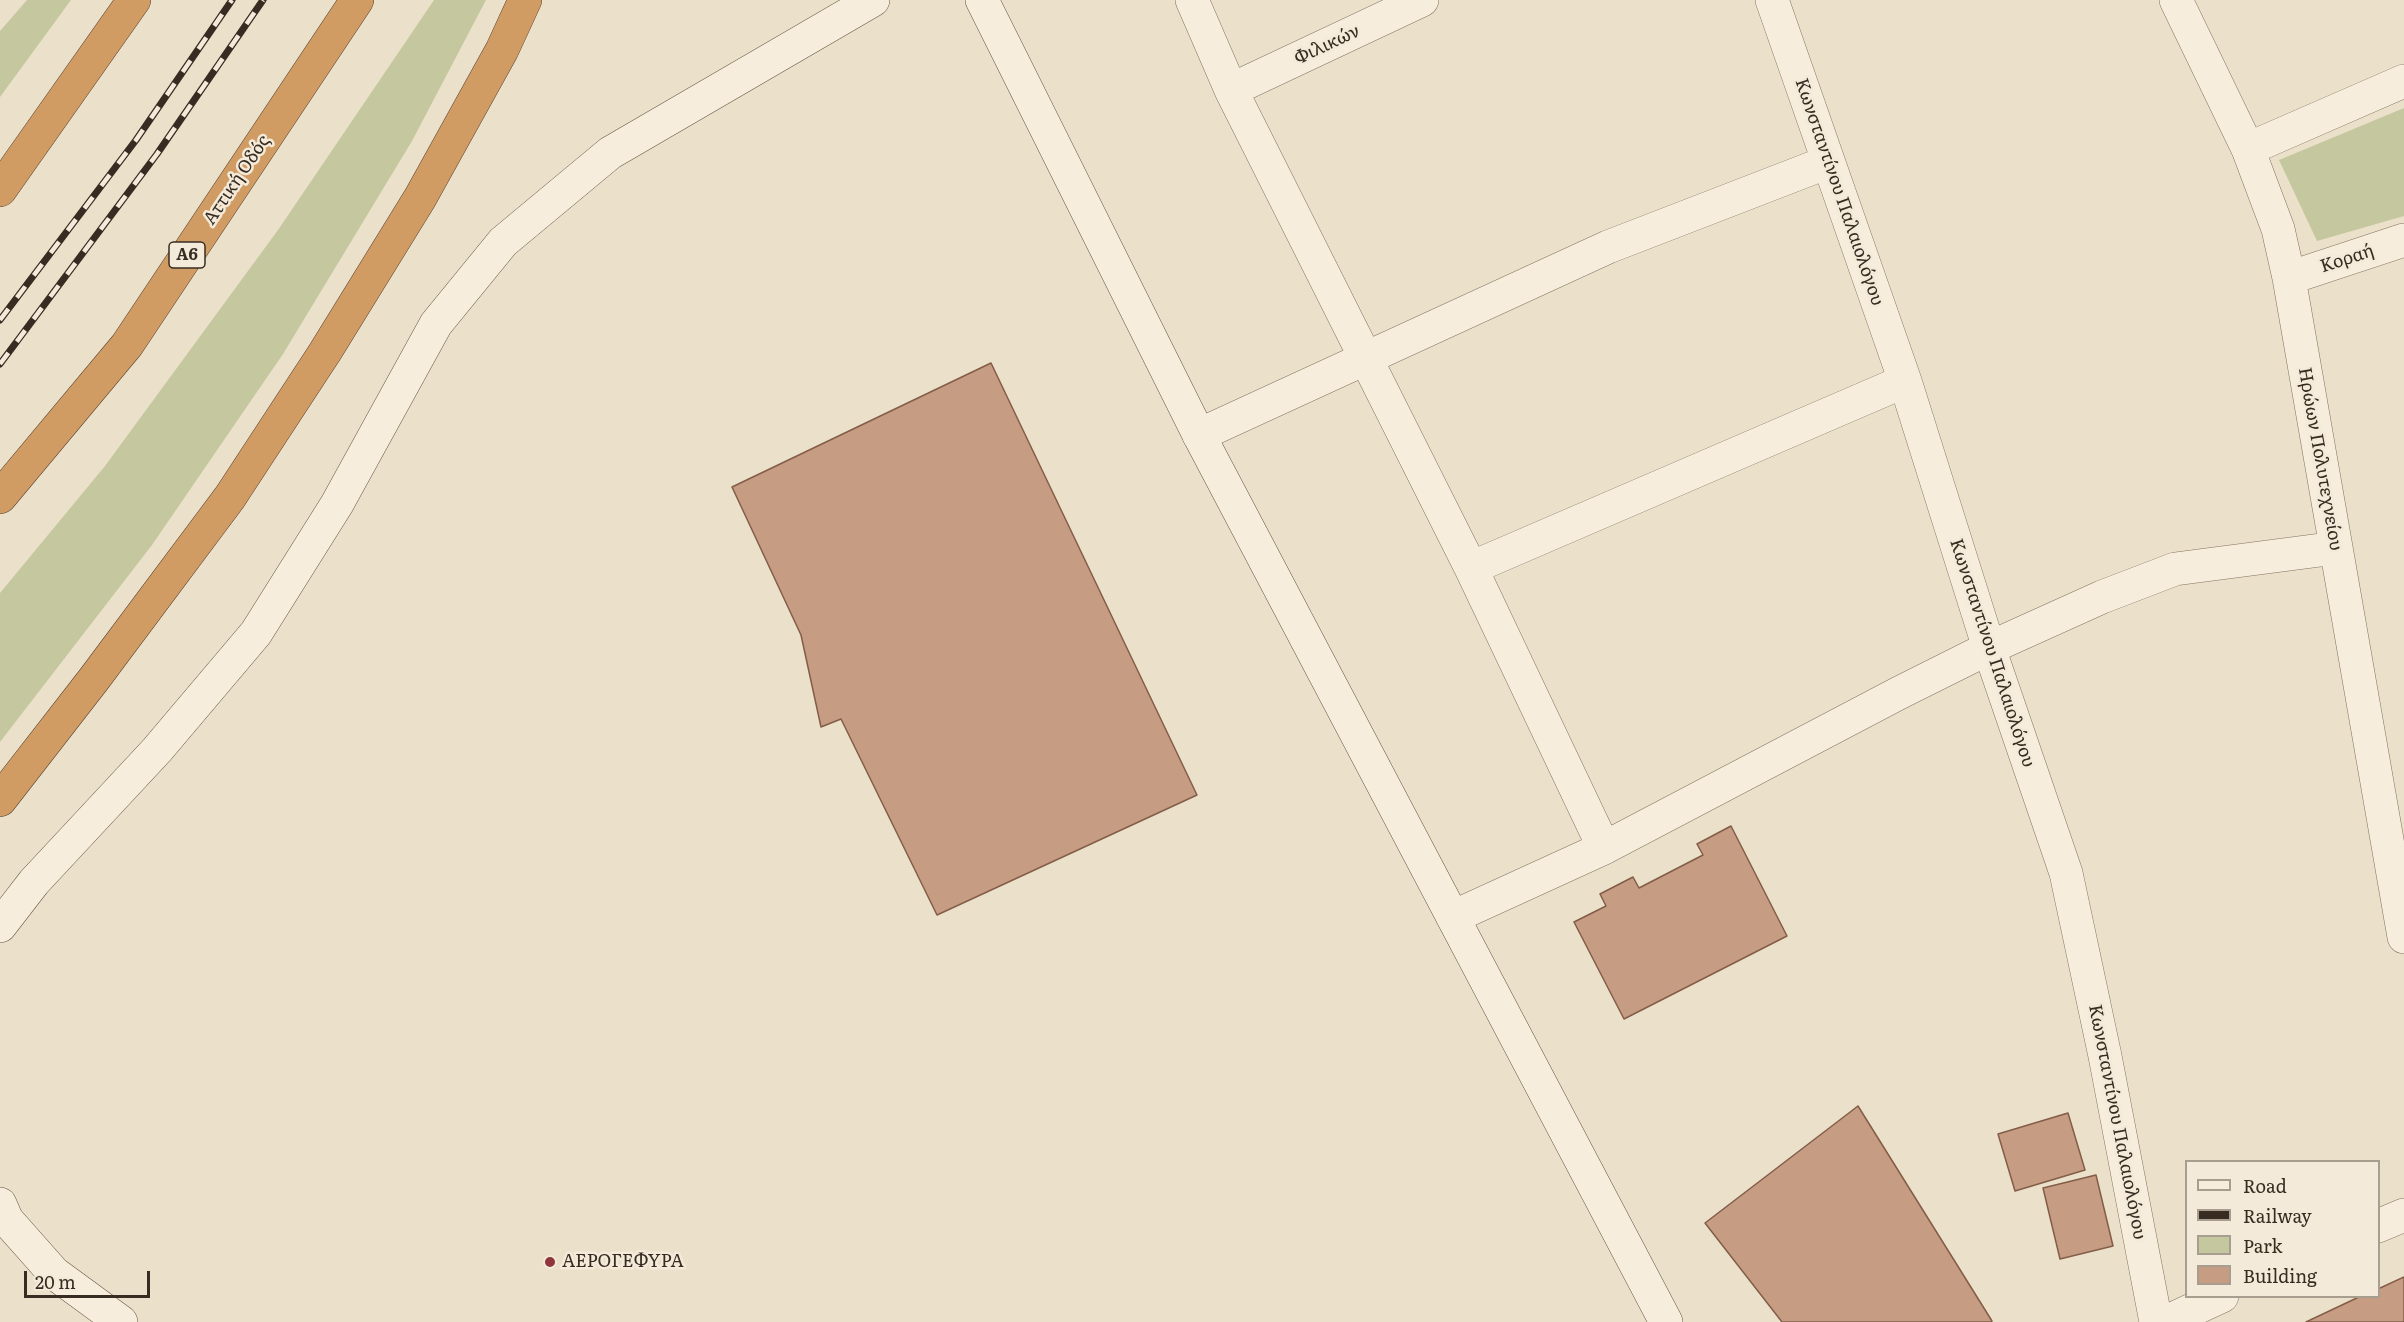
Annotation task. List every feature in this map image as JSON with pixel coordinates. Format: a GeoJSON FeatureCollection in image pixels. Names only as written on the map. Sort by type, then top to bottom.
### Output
{"type":"FeatureCollection","features":[{"type":"Feature","properties":{"kind":"highway"},"geometry":{"type":"LineString","coordinates":[[0,190],[134,0]]}},
{"type":"Feature","properties":{"kind":"highway","name":"Αττική Οδός"},"geometry":{"type":"LineString","coordinates":[[0,497],[127,345],[357,0]]}},
{"type":"Feature","properties":{"kind":"highway"},"geometry":{"type":"LineString","coordinates":[[0,800],[230,497],[325,352],[420,198],[502,50],[525,0]]}},
{"type":"Feature","properties":{"kind":"street"},"geometry":{"type":"LineString","coordinates":[[0,926],[34,882],[157,750],[256,633],[337,504],[436,324],[503,242],[610,153],[873,0]]}},
{"type":"Feature","properties":{"kind":"street"},"geometry":{"type":"LineString","coordinates":[[982,0],[1199,435],[1666,1322]]}},
{"type":"Feature","properties":{"kind":"street"},"geometry":{"type":"LineString","coordinates":[[1192,0],[1231,90],[1471,568],[1604,848]]}},
{"type":"Feature","properties":{"kind":"street","name":"Φιλικών"},"geometry":{"type":"LineString","coordinates":[[1231,90],[1422,0]]}},
{"type":"Feature","properties":{"kind":"street","name":"Κωνσταντίνου Παλαιολόγου"},"geometry":{"type":"LineString","coordinates":[[1772,0],[1905,381],[1989,648],[2066,873],[2105,1056],[2156,1322]]}},
{"type":"Feature","properties":{"kind":"street","name":"Ηρώων Πολυτεχνείου"},"geometry":{"type":"LineString","coordinates":[[2176,0],[2248,149],[2278,230],[2289,278],[2404,937]]}},
{"type":"Feature","properties":{"kind":"street"},"geometry":{"type":"LineString","coordinates":[[2248,149],[2404,81]]}},
{"type":"Feature","properties":{"kind":"street"},"geometry":{"type":"LineString","coordinates":[[1199,435],[1366,356],[1608,247],[1828,162]]}},
{"type":"Feature","properties":{"kind":"street","name":"Κοραή"},"geometry":{"type":"LineString","coordinates":[[2289,278],[2404,240]]}},
{"type":"Feature","properties":{"kind":"street"},"geometry":{"type":"LineString","coordinates":[[1471,568],[1905,381]]}},
{"type":"Feature","properties":{"kind":"street"},"geometry":{"type":"LineString","coordinates":[[1453,917],[1604,848],[1989,648],[2102,597],[2175,569],[2336,548]]}},
{"type":"Feature","properties":{"kind":"street"},"geometry":{"type":"LineString","coordinates":[[0,1204],[7,1220],[54,1273],[121,1322]]}},
{"type":"Feature","properties":{"kind":"street"},"geometry":{"type":"LineString","coordinates":[[2380,1226],[2404,1215]]}},
{"type":"Feature","properties":{"kind":"street"},"geometry":{"type":"LineString","coordinates":[[2166,1322],[2218,1298]]}},
{"type":"Feature","properties":{"kind":"green space"},"geometry":{"type":"Polygon","coordinates":[[[27,0],[71,0],[0,97],[0,31],[27,0]]]}},
{"type":"Feature","properties":{"kind":"green space"},"geometry":{"type":"Polygon","coordinates":[[[434,0],[486,0],[412,141],[283,354],[152,545],[0,742],[0,593],[105,466],[278,230],[434,0]]]}},
{"type":"Feature","properties":{"kind":"green space"},"geometry":{"type":"Polygon","coordinates":[[[2404,108],[2404,216],[2317,241],[2279,160],[2404,108]]]}},
{"type":"Feature","properties":{"kind":"building"},"geometry":{"type":"Polygon","coordinates":[[[991,363],[1197,795],[937,915],[841,719],[821,727],[801,635],[732,487],[991,363]]]}},
{"type":"Feature","properties":{"kind":"building"},"geometry":{"type":"Polygon","coordinates":[[[1731,826],[1787,936],[1624,1019],[1574,922],[1606,906],[1600,894],[1633,877],[1639,888],[1703,855],[1697,844],[1731,826]]]}},
{"type":"Feature","properties":{"kind":"building"},"geometry":{"type":"Polygon","coordinates":[[[1858,1106],[1991,1322],[1782,1322],[1705,1223],[1858,1106]]]}},
{"type":"Feature","properties":{"kind":"building"},"geometry":{"type":"Polygon","coordinates":[[[2068,1113],[2085,1170],[2015,1191],[1998,1134],[2068,1113]]]}},
{"type":"Feature","properties":{"kind":"building"},"geometry":{"type":"Polygon","coordinates":[[[2096,1175],[2113,1246],[2060,1259],[2043,1188],[2096,1175]]]}},
{"type":"Feature","properties":{"kind":"building"},"geometry":{"type":"Polygon","coordinates":[[[2404,1277],[2404,1322],[2306,1322],[2357,1298],[2380,1298],[2380,1288],[2404,1277]]]}},
{"type":"Feature","properties":{"kind":"railway"},"geometry":{"type":"LineString","coordinates":[[0,320],[136,140],[232,0]]}},
{"type":"Feature","properties":{"kind":"railway"},"geometry":{"type":"LineString","coordinates":[[0,364],[157,154],[263,0]]}},
{"type":"Feature","properties":{"kind":"place","name":"ΑΕΡΟΓΕΦΥΡΑ"},"geometry":{"type":"Point","coordinates":[550,1262]}}]}
